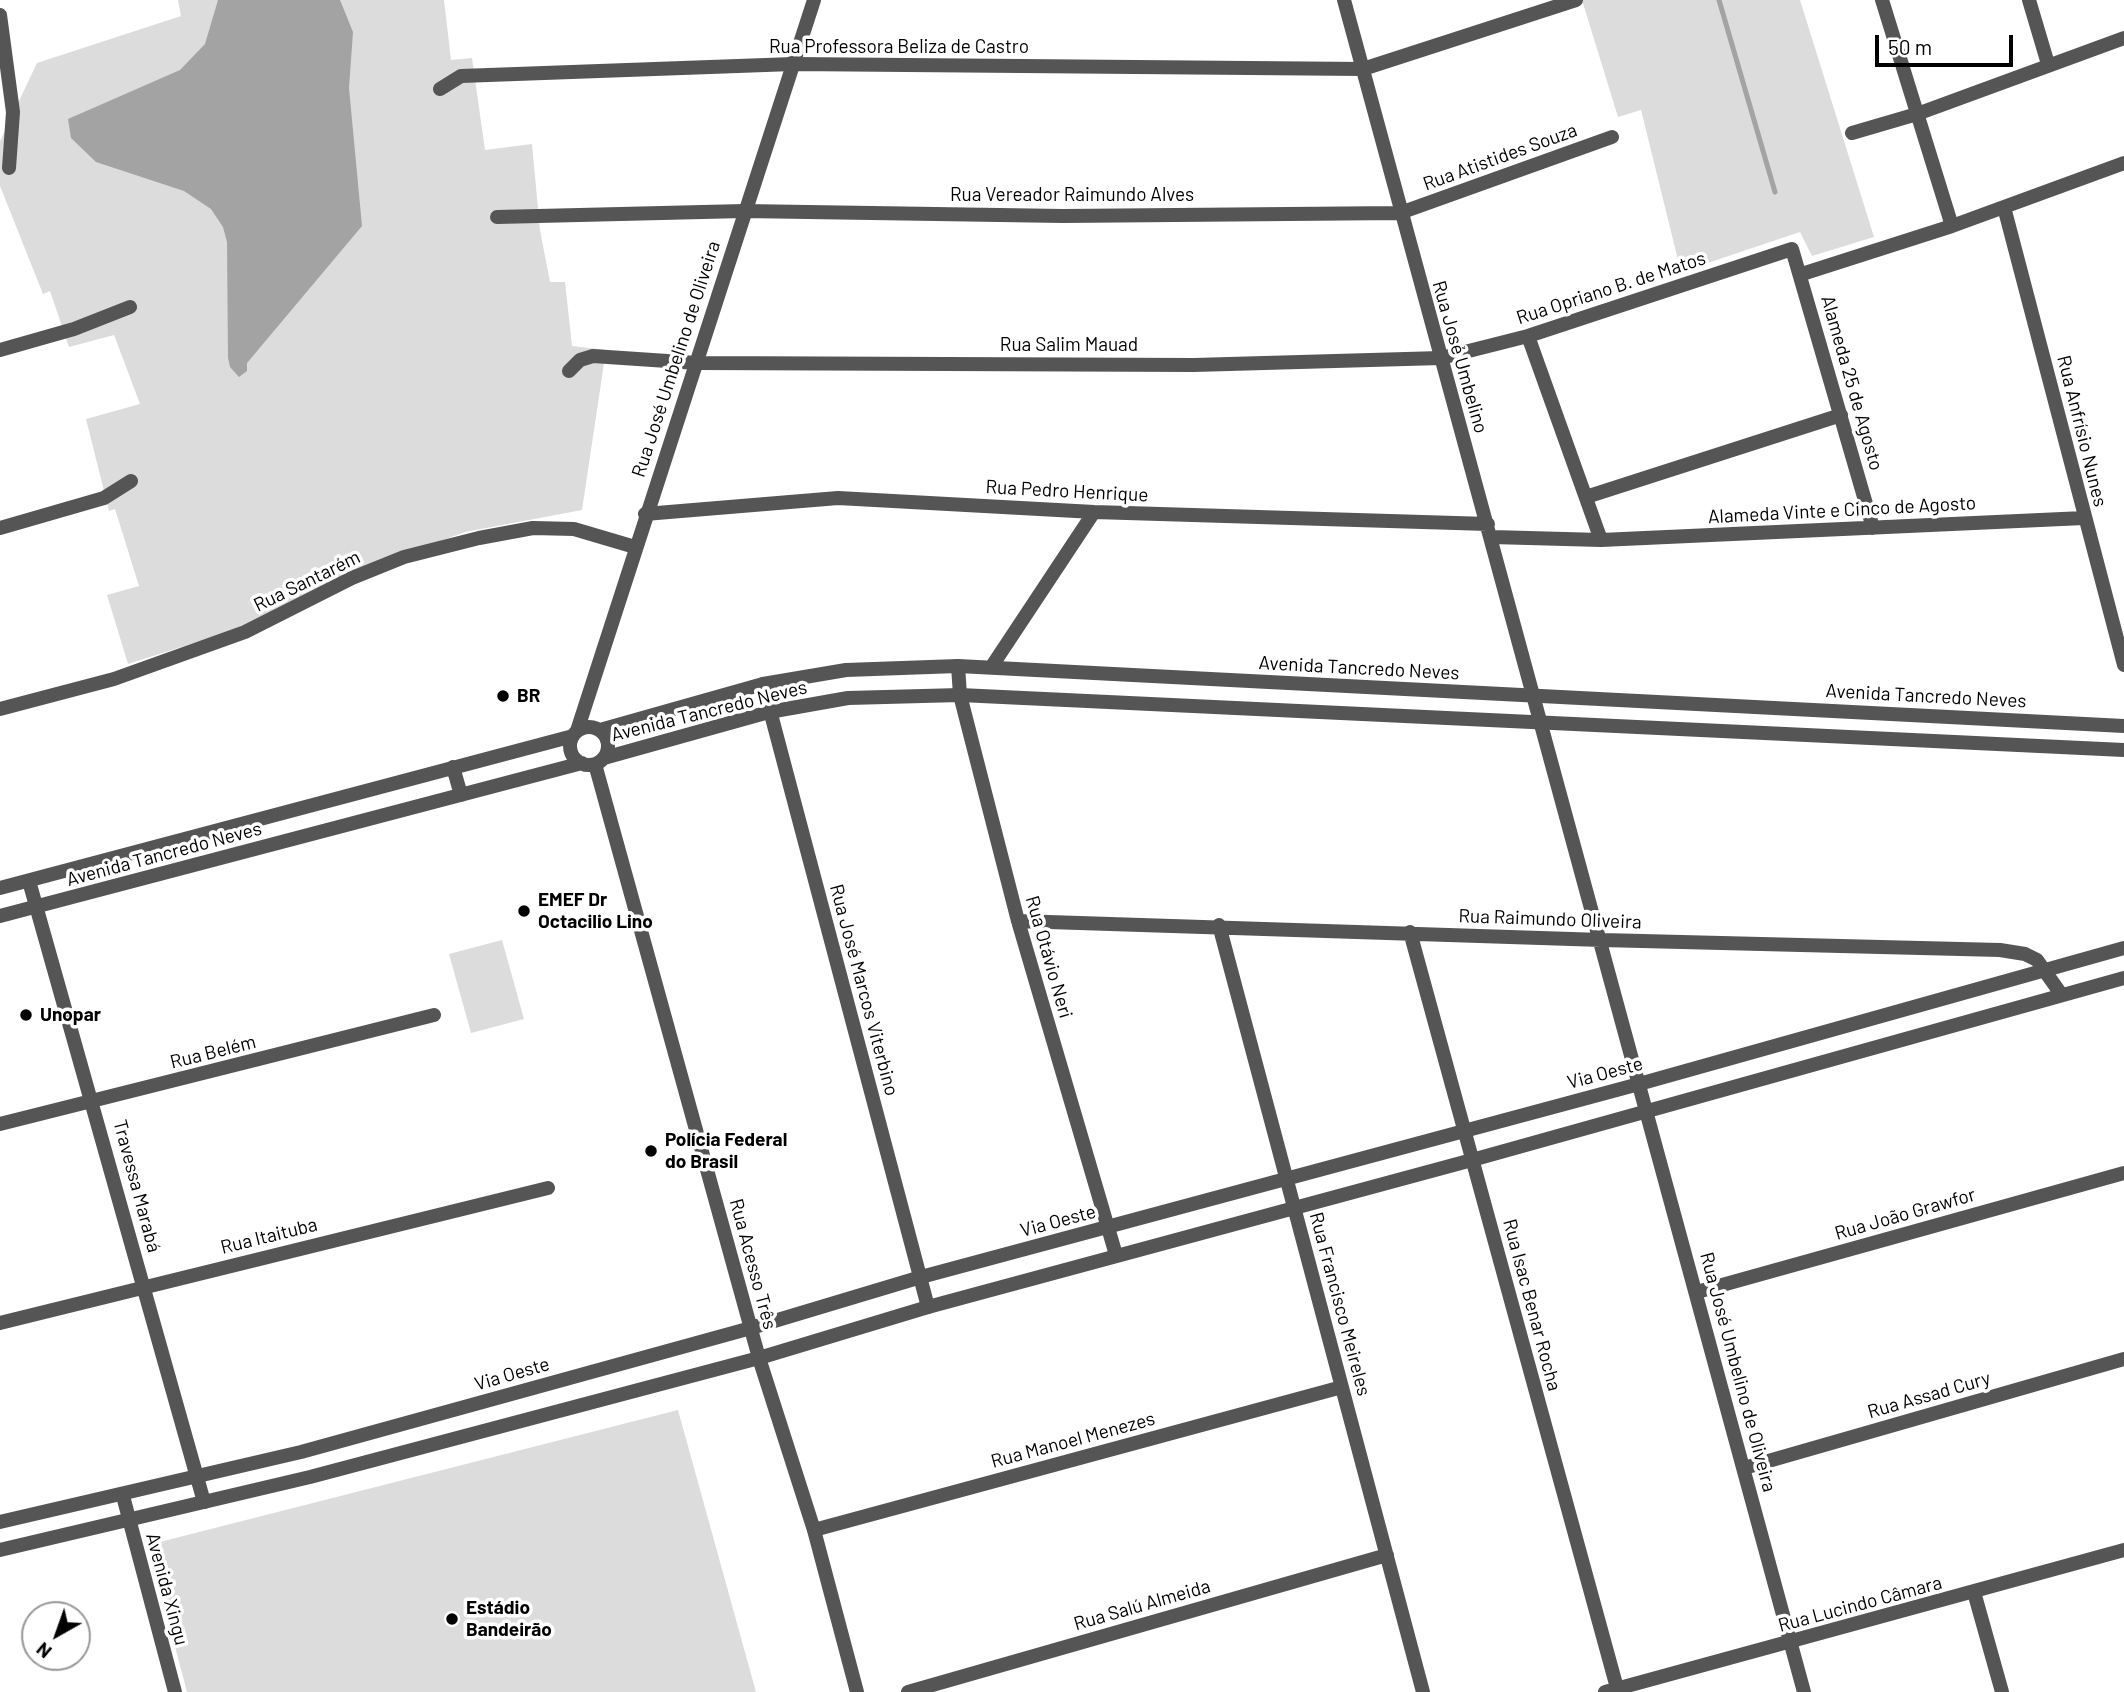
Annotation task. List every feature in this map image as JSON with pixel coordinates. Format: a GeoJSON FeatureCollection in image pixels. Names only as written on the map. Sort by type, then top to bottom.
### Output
{"type":"FeatureCollection","features":[{"type":"Feature","properties":{"kind":"street","name":"Rua José Umbelino de Oliveira"},"geometry":{"type":"LineString","coordinates":[[575,734],[590,695],[645,514],[697,363],[814,0]]}},
{"type":"Feature","properties":{"kind":"street","name":"Rua José Umbelino"},"geometry":{"type":"LineString","coordinates":[[1344,0],[1400,213],[1490,531],[1540,724],[1602,940]]}},
{"type":"Feature","properties":{"kind":"street","name":"Rua Professora Beliza de Castro"},"geometry":{"type":"LineString","coordinates":[[440,89],[461,76],[793,64],[1363,69],[1576,0]]}},
{"type":"Feature","properties":{"kind":"street"},"geometry":{"type":"LineString","coordinates":[[1881,0],[1952,226]]}},
{"type":"Feature","properties":{"kind":"street"},"geometry":{"type":"LineString","coordinates":[[2029,0],[2048,64]]}},
{"type":"Feature","properties":{"kind":"street"},"geometry":{"type":"LineString","coordinates":[[0,15],[13,112],[9,168]]}},
{"type":"Feature","properties":{"kind":"street"},"geometry":{"type":"LineString","coordinates":[[1852,133],[1917,114],[2124,38]]}},
{"type":"Feature","properties":{"kind":"street","name":"Rua Atistides Souza"},"geometry":{"type":"LineString","coordinates":[[1400,213],[1612,137]]}},
{"type":"Feature","properties":{"kind":"street"},"geometry":{"type":"LineString","coordinates":[[1802,274],[1952,226],[2124,163]]}},
{"type":"Feature","properties":{"kind":"street","name":"Rua Anfrísio Nunes"},"geometry":{"type":"LineString","coordinates":[[2004,207],[2124,665]]}},
{"type":"Feature","properties":{"kind":"street"},"geometry":{"type":"LineString","coordinates":[[497,216],[744,211]]}},
{"type":"Feature","properties":{"kind":"street","name":"Rua Vereador Raimundo Alves"},"geometry":{"type":"LineString","coordinates":[[744,211],[1063,216],[1400,213]]}},
{"type":"Feature","properties":{"kind":"street","name":"Rua Opriano B. de Matos"},"geometry":{"type":"LineString","coordinates":[[1441,358],[1528,336],[1792,248]]}},
{"type":"Feature","properties":{"kind":"street","name":"Alameda 25 de Agosto"},"geometry":{"type":"LineString","coordinates":[[1792,248],[1802,274],[1873,528]]}},
{"type":"Feature","properties":{"kind":"street"},"geometry":{"type":"LineString","coordinates":[[0,350],[74,329],[130,307]]}},
{"type":"Feature","properties":{"kind":"street"},"geometry":{"type":"LineString","coordinates":[[1528,336],[1601,540]]}},
{"type":"Feature","properties":{"kind":"street","name":"Rua Salim Mauad"},"geometry":{"type":"LineString","coordinates":[[569,371],[580,360],[593,356],[697,363],[1194,365],[1441,358]]}},
{"type":"Feature","properties":{"kind":"street"},"geometry":{"type":"LineString","coordinates":[[1586,497],[1841,415]]}},
{"type":"Feature","properties":{"kind":"street"},"geometry":{"type":"LineString","coordinates":[[0,527],[104,498],[131,481]]}},
{"type":"Feature","properties":{"kind":"street","name":"Rua Pedro Henrique"},"geometry":{"type":"LineString","coordinates":[[645,514],[838,498],[1490,531]]}},
{"type":"Feature","properties":{"kind":"street"},"geometry":{"type":"LineString","coordinates":[[992,666],[1094,512]]}},
{"type":"Feature","properties":{"kind":"street","name":"Alameda Vinte e Cinco de Agosto"},"geometry":{"type":"LineString","coordinates":[[1490,531],[1601,540],[2084,518]]}},
{"type":"Feature","properties":{"kind":"street","name":"Rua Santarém"},"geometry":{"type":"LineString","coordinates":[[0,709],[140,669],[245,632],[352,578],[404,557],[533,528],[574,529],[635,547]]}},
{"type":"Feature","properties":{"kind":"street","name":"Avenida Tancredo Neves"},"geometry":{"type":"LineString","coordinates":[[599,730],[763,684],[846,670],[958,666],[2124,726]]}},
{"type":"Feature","properties":{"kind":"street","name":"Rua Otávio Neri"},"geometry":{"type":"LineString","coordinates":[[958,666],[960,695],[1018,921],[1116,1255]]}},
{"type":"Feature","properties":{"kind":"street","name":"Rua José Marcos Viterbino"},"geometry":{"type":"LineString","coordinates":[[763,684],[928,1307]]}},
{"type":"Feature","properties":{"kind":"street"},"geometry":{"type":"LineString","coordinates":[[590,695],[599,730],[608,740],[594,762],[572,755],[575,734],[587,727],[599,730]]}},
{"type":"Feature","properties":{"kind":"street","name":"Avenida Tancredo Neves"},"geometry":{"type":"LineString","coordinates":[[0,916],[461,794],[594,762],[769,712],[848,698],[960,695],[2124,750]]}},
{"type":"Feature","properties":{"kind":"street","name":"Avenida Tancredo Neves"},"geometry":{"type":"LineString","coordinates":[[0,888],[575,734]]}},
{"type":"Feature","properties":{"kind":"street","name":"Rua Acesso Três"},"geometry":{"type":"LineString","coordinates":[[594,762],[759,1358],[814,1530],[858,1692]]}},
{"type":"Feature","properties":{"kind":"street"},"geometry":{"type":"LineString","coordinates":[[453,768],[461,794]]}},
{"type":"Feature","properties":{"kind":"street","name":"Travessa Marabá"},"geometry":{"type":"LineString","coordinates":[[29,881],[204,1502]]}},
{"type":"Feature","properties":{"kind":"street","name":"Rua Raimundo Oliveira"},"geometry":{"type":"LineString","coordinates":[[1018,921],[2000,950],[2025,954],[2047,970],[2061,994]]}},
{"type":"Feature","properties":{"kind":"street","name":"Rua Francisco Meireles"},"geometry":{"type":"LineString","coordinates":[[1219,925],[1423,1692]]}},
{"type":"Feature","properties":{"kind":"street","name":"Rua Isac Benar Rocha"},"geometry":{"type":"LineString","coordinates":[[1410,932],[1611,1690]]}},
{"type":"Feature","properties":{"kind":"street","name":"Rua José Umbelino de Oliveira"},"geometry":{"type":"LineString","coordinates":[[1602,940],[1804,1692]]}},
{"type":"Feature","properties":{"kind":"street","name":"Via Oeste"},"geometry":{"type":"LineString","coordinates":[[0,1522],[198,1478],[751,1328],[921,1277],[1639,1084],[2124,948]]}},
{"type":"Feature","properties":{"kind":"street"},"geometry":{"type":"LineString","coordinates":[[0,1550],[310,1477],[759,1358],[928,1307],[1647,1112],[2124,978]]}},
{"type":"Feature","properties":{"kind":"street","name":"Rua Belém"},"geometry":{"type":"LineString","coordinates":[[0,1124],[434,1015]]}},
{"type":"Feature","properties":{"kind":"street","name":"Rua João Grawfor"},"geometry":{"type":"LineString","coordinates":[[1697,1292],[2124,1173]]}},
{"type":"Feature","properties":{"kind":"street","name":"Rua Itaituba"},"geometry":{"type":"LineString","coordinates":[[0,1324],[144,1286],[548,1188]]}},
{"type":"Feature","properties":{"kind":"street","name":"Rua Assad Cury"},"geometry":{"type":"LineString","coordinates":[[1744,1468],[2124,1359]]}},
{"type":"Feature","properties":{"kind":"street","name":"Rua Manoel Menezes"},"geometry":{"type":"LineString","coordinates":[[814,1530],[1342,1387]]}},
{"type":"Feature","properties":{"kind":"street","name":"Avenida Xingu"},"geometry":{"type":"LineString","coordinates":[[122,1496],[175,1692]]}},
{"type":"Feature","properties":{"kind":"street","name":"Rua Lucindo Câmara"},"geometry":{"type":"LineString","coordinates":[[1611,1690],[1792,1643],[2124,1550]]}},
{"type":"Feature","properties":{"kind":"street","name":"Rua Salú Almeida"},"geometry":{"type":"LineString","coordinates":[[908,1692],[1387,1555]]}},
{"type":"Feature","properties":{"kind":"street"},"geometry":{"type":"LineString","coordinates":[[1974,1592],[2002,1692]]}},
{"type":"Feature","properties":{"kind":"shaded area"},"geometry":{"type":"Polygon","coordinates":[[[178,0],[444,0],[451,60],[472,58],[485,150],[532,144],[540,230],[550,282],[565,282],[572,346],[606,350],[582,510],[465,532],[365,569],[250,625],[128,664],[107,595],[139,586],[115,509],[109,511],[86,419],[140,404],[114,335],[69,347],[50,291],[43,294],[0,186],[0,141],[37,63],[181,16],[178,0]]]}},
{"type":"Feature","properties":{"kind":"shaded area"},"geometry":{"type":"Polygon","coordinates":[[[218,0],[340,0],[353,32],[349,88],[362,226],[247,363],[247,371],[239,377],[230,367],[228,358],[227,242],[223,227],[211,209],[184,191],[96,162],[71,138],[68,119],[180,70],[205,44],[218,0]]]}},
{"type":"Feature","properties":{"kind":"shaded area"},"geometry":{"type":"Polygon","coordinates":[[[1582,0],[1800,0],[1874,237],[1812,256],[1800,232],[1681,272],[1641,110],[1618,117],[1582,0]]]}},
{"type":"Feature","properties":{"kind":"shaded area"},"geometry":{"type":"Polygon","coordinates":[[[502,940],[524,1019],[471,1033],[449,954],[502,940]]]}},
{"type":"Feature","properties":{"kind":"shaded area","name":"Estádio Bandeirão"},"geometry":{"type":"Polygon","coordinates":[[[678,1410],[756,1692],[187,1692],[148,1545],[678,1410]]]}},
{"type":"Feature","properties":{"kind":"waterway"},"geometry":{"type":"LineString","coordinates":[[1719,0],[1775,192]]}},
{"type":"Feature","properties":{"kind":"place","name":"BR"},"geometry":{"type":"Point","coordinates":[503,696]}},
{"type":"Feature","properties":{"kind":"place","name":"EMEF Dr Octacilio Lino"},"geometry":{"type":"Point","coordinates":[524,911]}},
{"type":"Feature","properties":{"kind":"place","name":"Unopar"},"geometry":{"type":"Point","coordinates":[26,1015]}},
{"type":"Feature","properties":{"kind":"place","name":"Polícia Federal do Brasil"},"geometry":{"type":"Point","coordinates":[651,1151]}},
{"type":"Feature","properties":{"kind":"place","name":"Estádio Bandeirão"},"geometry":{"type":"Point","coordinates":[452,1619]}}]}
